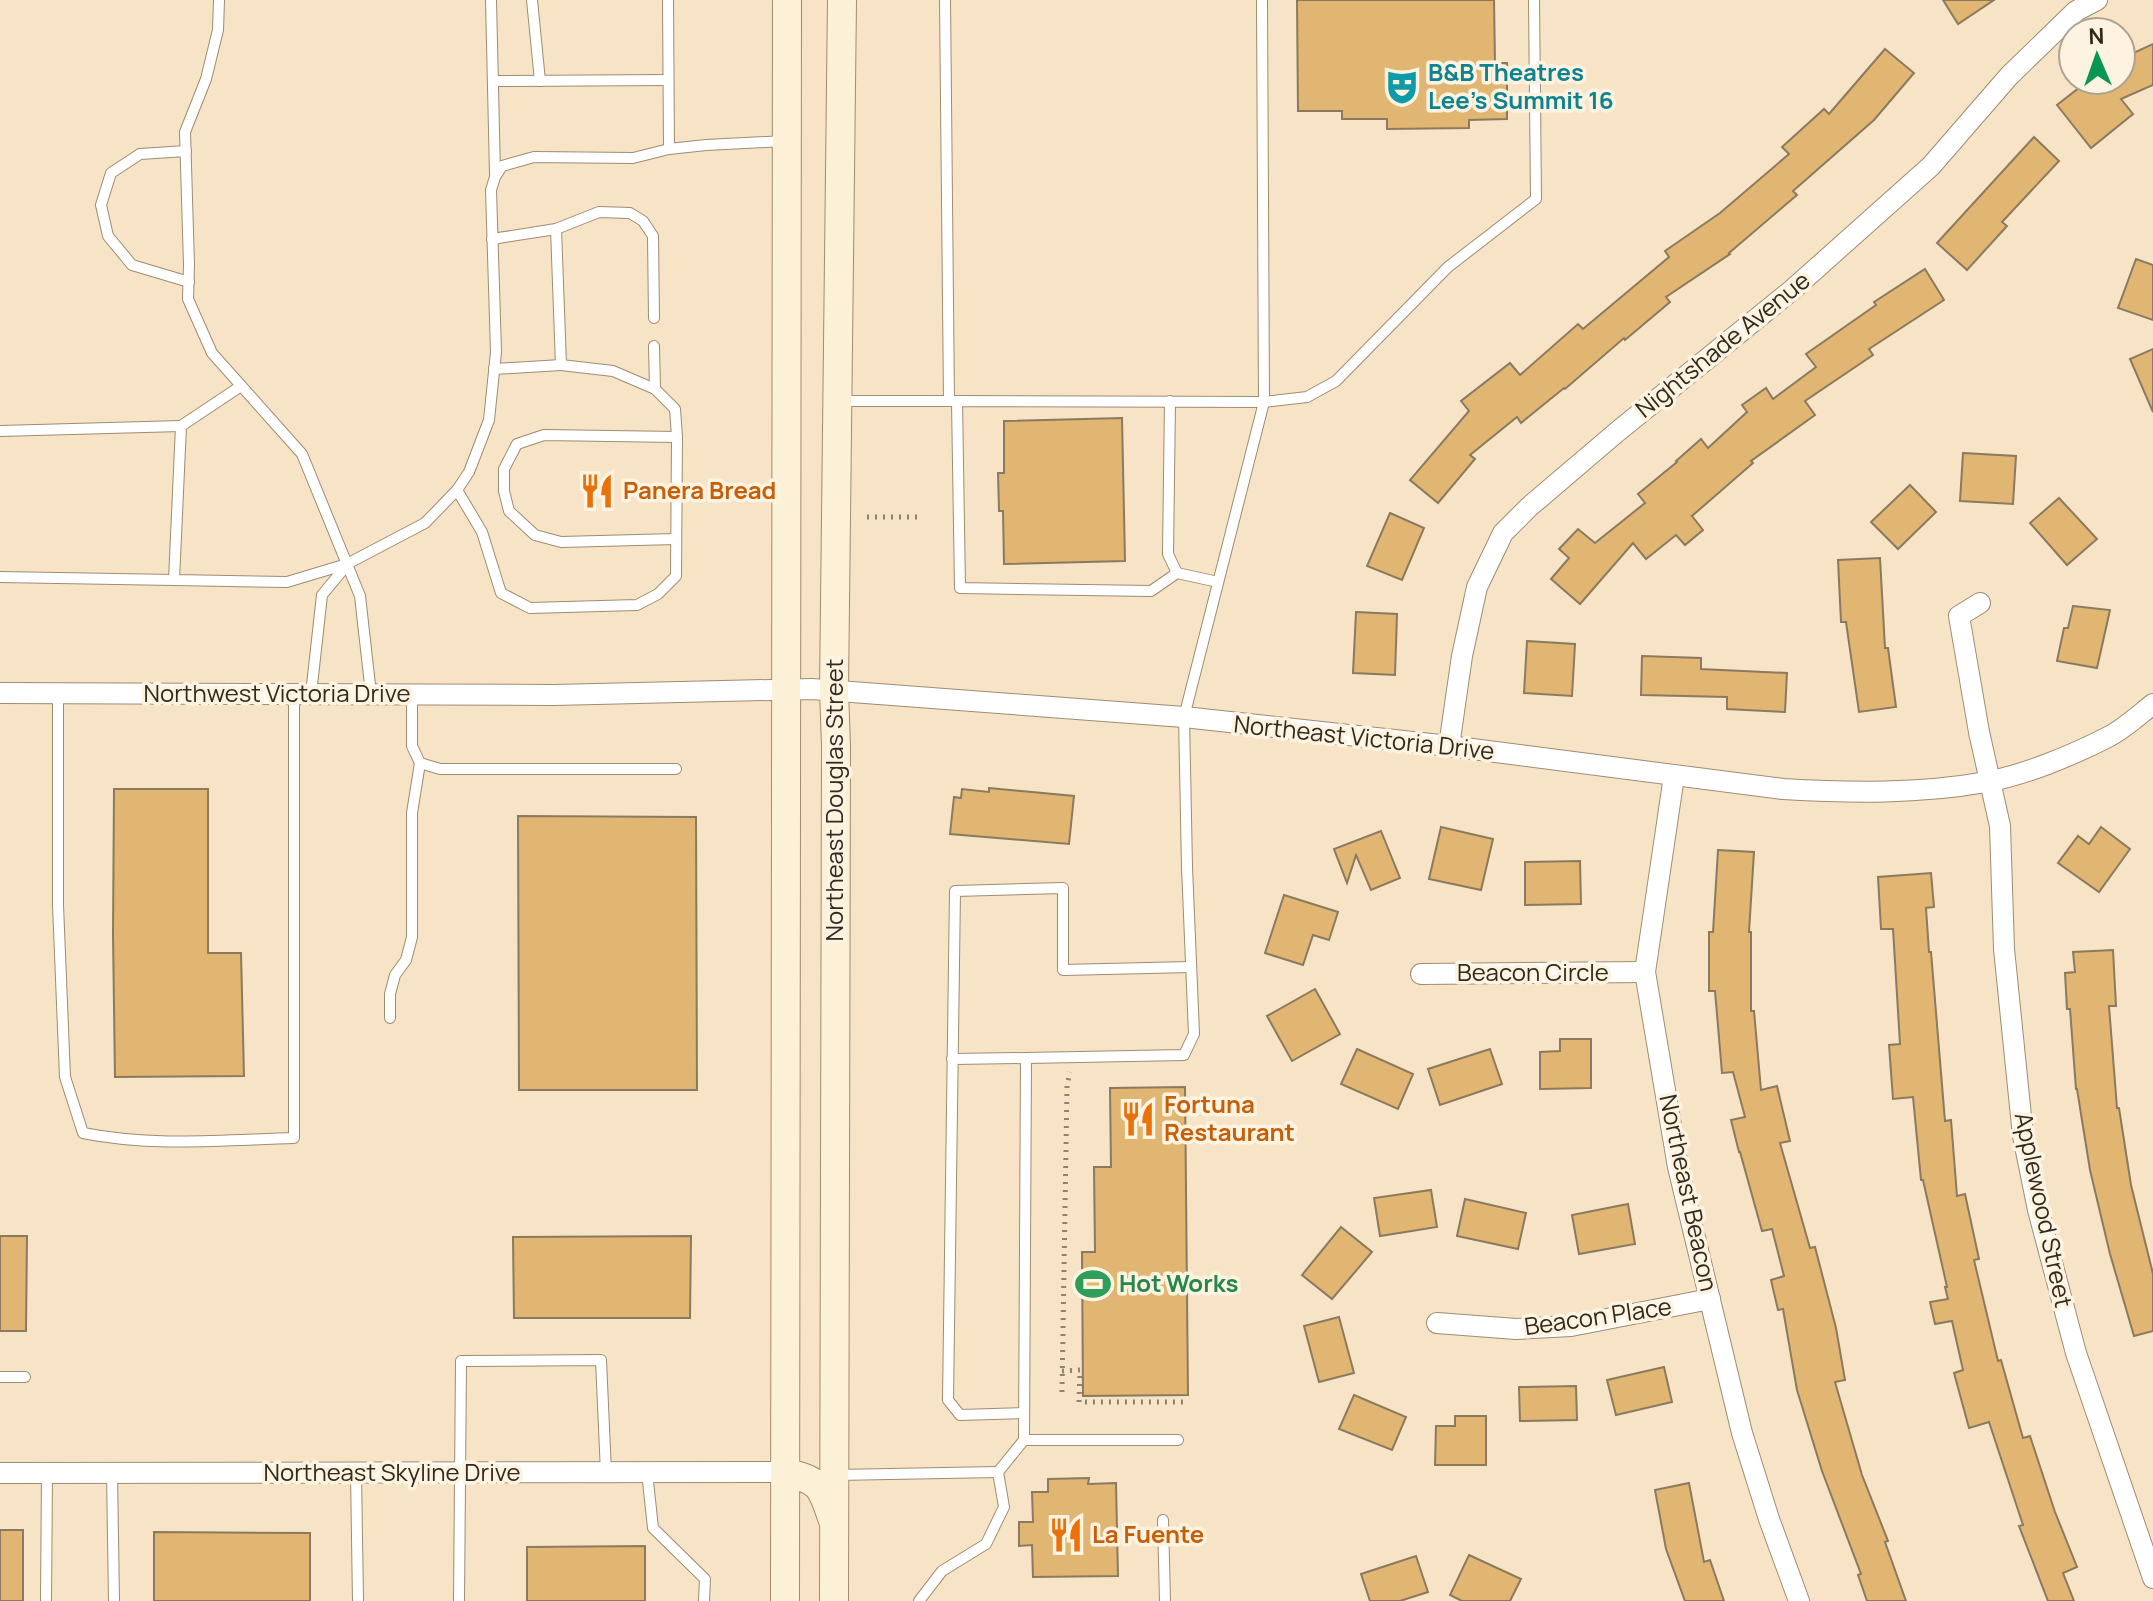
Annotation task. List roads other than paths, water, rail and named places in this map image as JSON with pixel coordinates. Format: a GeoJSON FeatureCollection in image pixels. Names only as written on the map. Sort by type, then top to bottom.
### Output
{"type":"FeatureCollection","features":[{"type":"Feature","properties":{"kind":"main road","name":"Northeast Douglas Street"},"geometry":{"type":"LineString","coordinates":[[785,1601],[787,0]]}},
{"type":"Feature","properties":{"kind":"main road","name":"Northeast Douglas Street"},"geometry":{"type":"LineString","coordinates":[[834,1601],[834,690],[842,0]]}},
{"type":"Feature","properties":{"kind":"main road"},"geometry":{"type":"LineString","coordinates":[[785,1472],[810,1479],[823,1491],[834,1526]]}},
{"type":"Feature","properties":{"kind":"street","name":"Nightshade Avenue"},"geometry":{"type":"LineString","coordinates":[[1449,746],[1462,656],[1477,587],[1503,533],[1606,441],[1792,290],[1931,166],[2073,6],[2097,0]]}},
{"type":"Feature","properties":{"kind":"street","name":"Applewood Street"},"geometry":{"type":"LineString","coordinates":[[1980,603],[1959,616],[2000,826],[2004,949],[2023,1136],[2076,1353],[2153,1578]]}},
{"type":"Feature","properties":{"kind":"street","name":"Northeast Victoria Drive"},"geometry":{"type":"LineString","coordinates":[[554,695],[834,690],[1184,717],[1449,746],[1783,789],[1834,792],[1908,791],[1989,781],[2052,762],[2111,736],[2153,704]]}},
{"type":"Feature","properties":{"kind":"street","name":"Northwest Victoria Drive"},"geometry":{"type":"LineString","coordinates":[[0,693],[554,695]]}},
{"type":"Feature","properties":{"kind":"street","name":"Northeast Beacon"},"geometry":{"type":"LineString","coordinates":[[1674,776],[1645,972],[1678,1167],[1742,1433],[1799,1601]]}},
{"type":"Feature","properties":{"kind":"street","name":"Beacon Circle"},"geometry":{"type":"LineString","coordinates":[[1421,974],[1645,972]]}},
{"type":"Feature","properties":{"kind":"street","name":"Beacon Place"},"geometry":{"type":"LineString","coordinates":[[1437,1323],[1516,1329],[1571,1326],[1710,1299]]}},
{"type":"Feature","properties":{"kind":"street","name":"Northeast Skyline Drive"},"geometry":{"type":"LineString","coordinates":[[0,1473],[785,1472]]}},
{"type":"Feature","properties":{"kind":"lane"},"geometry":{"type":"LineString","coordinates":[[219,0],[218,30],[206,79],[185,132],[188,299],[212,353],[302,454],[360,596],[371,694]]}},
{"type":"Feature","properties":{"kind":"lane"},"geometry":{"type":"LineString","coordinates":[[491,0],[495,177]]}},
{"type":"Feature","properties":{"kind":"lane"},"geometry":{"type":"LineString","coordinates":[[532,0],[540,81]]}},
{"type":"Feature","properties":{"kind":"lane"},"geometry":{"type":"LineString","coordinates":[[668,0],[669,149]]}},
{"type":"Feature","properties":{"kind":"lane"},"geometry":{"type":"LineString","coordinates":[[945,0],[960,588],[1151,591],[1177,573],[1218,582]]}},
{"type":"Feature","properties":{"kind":"lane"},"geometry":{"type":"LineString","coordinates":[[952,1059],[1184,1055],[1194,1034],[1184,717],[1264,402],[1262,0]]}},
{"type":"Feature","properties":{"kind":"lane"},"geometry":{"type":"LineString","coordinates":[[837,401],[1264,402],[1307,397],[1336,381],[1448,267],[1536,199],[1534,0]]}},
{"type":"Feature","properties":{"kind":"lane"},"geometry":{"type":"LineString","coordinates":[[493,81],[668,80]]}},
{"type":"Feature","properties":{"kind":"lane"},"geometry":{"type":"LineString","coordinates":[[0,577],[287,582],[347,564],[425,523],[457,490],[469,472],[489,420],[496,352],[491,190],[502,166],[534,157],[633,158],[669,149],[787,141]]}},
{"type":"Feature","properties":{"kind":"lane"},"geometry":{"type":"LineString","coordinates":[[186,151],[140,154],[111,173],[101,205],[108,236],[132,265],[189,282]]}},
{"type":"Feature","properties":{"kind":"lane"},"geometry":{"type":"LineString","coordinates":[[492,239],[556,229],[599,212],[630,213],[643,221],[653,236],[654,318]]}},
{"type":"Feature","properties":{"kind":"lane"},"geometry":{"type":"LineString","coordinates":[[556,229],[561,365]]}},
{"type":"Feature","properties":{"kind":"lane"},"geometry":{"type":"LineString","coordinates":[[654,346],[655,389]]}},
{"type":"Feature","properties":{"kind":"lane"},"geometry":{"type":"LineString","coordinates":[[457,490],[482,532],[501,593],[530,608],[637,605],[658,594],[676,576],[675,409],[655,389],[613,371],[561,365],[494,369]]}},
{"type":"Feature","properties":{"kind":"lane"},"geometry":{"type":"LineString","coordinates":[[0,431],[181,426],[241,386]]}},
{"type":"Feature","properties":{"kind":"lane"},"geometry":{"type":"LineString","coordinates":[[1170,401],[1168,554],[1177,573]]}},
{"type":"Feature","properties":{"kind":"lane"},"geometry":{"type":"LineString","coordinates":[[174,580],[181,426]]}},
{"type":"Feature","properties":{"kind":"lane"},"geometry":{"type":"LineString","coordinates":[[676,539],[561,542],[535,535],[509,511],[504,491],[504,469],[517,444],[544,435],[677,437]]}},
{"type":"Feature","properties":{"kind":"lane"},"geometry":{"type":"LineString","coordinates":[[58,694],[58,905],[65,1077],[83,1133],[115,1139],[294,1138],[302,694],[322,595],[347,564]]}},
{"type":"Feature","properties":{"kind":"lane"},"geometry":{"type":"LineString","coordinates":[[390,1018],[390,994],[395,975],[406,960],[412,937],[412,813],[420,763],[412,746],[412,694]]}},
{"type":"Feature","properties":{"kind":"lane"},"geometry":{"type":"LineString","coordinates":[[420,763],[440,769],[676,769]]}},
{"type":"Feature","properties":{"kind":"lane"},"geometry":{"type":"LineString","coordinates":[[1024,1413],[960,1415],[948,1400],[955,891],[1063,888],[1063,970],[1190,967]]}},
{"type":"Feature","properties":{"kind":"lane"},"geometry":{"type":"LineString","coordinates":[[919,1601],[942,1571],[986,1544],[1004,1507],[998,1472],[1024,1440],[1026,1058]]}},
{"type":"Feature","properties":{"kind":"lane"},"geometry":{"type":"LineString","coordinates":[[459,1601],[461,1361],[601,1360],[606,1473]]}},
{"type":"Feature","properties":{"kind":"lane"},"geometry":{"type":"LineString","coordinates":[[0,1377],[25,1377]]}},
{"type":"Feature","properties":{"kind":"lane"},"geometry":{"type":"LineString","coordinates":[[1024,1440],[1178,1440]]}},
{"type":"Feature","properties":{"kind":"lane"},"geometry":{"type":"LineString","coordinates":[[647,1472],[653,1528],[705,1579],[704,1601]]}},
{"type":"Feature","properties":{"kind":"lane"},"geometry":{"type":"LineString","coordinates":[[834,1475],[998,1472]]}},
{"type":"Feature","properties":{"kind":"lane"},"geometry":{"type":"LineString","coordinates":[[46,1601],[47,1473]]}},
{"type":"Feature","properties":{"kind":"lane"},"geometry":{"type":"LineString","coordinates":[[112,1473],[114,1601]]}},
{"type":"Feature","properties":{"kind":"lane"},"geometry":{"type":"LineString","coordinates":[[356,1473],[358,1601]]}},
{"type":"Feature","properties":{"kind":"lane"},"geometry":{"type":"LineString","coordinates":[[1163,1520],[1165,1601]]}},
{"type":"Feature","properties":{"kind":"place","name":"B&B Theatres Lee's Summit 16"},"geometry":{"type":"Point","coordinates":[1402,87]}},
{"type":"Feature","properties":{"kind":"place","name":"Panera Bread"},"geometry":{"type":"Point","coordinates":[597,491]}},
{"type":"Feature","properties":{"kind":"place","name":"Fortuna Restaurant"},"geometry":{"type":"Point","coordinates":[1138,1119]}},
{"type":"Feature","properties":{"kind":"place","name":"Hot Works"},"geometry":{"type":"Point","coordinates":[1093,1284]}},
{"type":"Feature","properties":{"kind":"place","name":"La Fuente"},"geometry":{"type":"Point","coordinates":[1066,1535]}}]}
